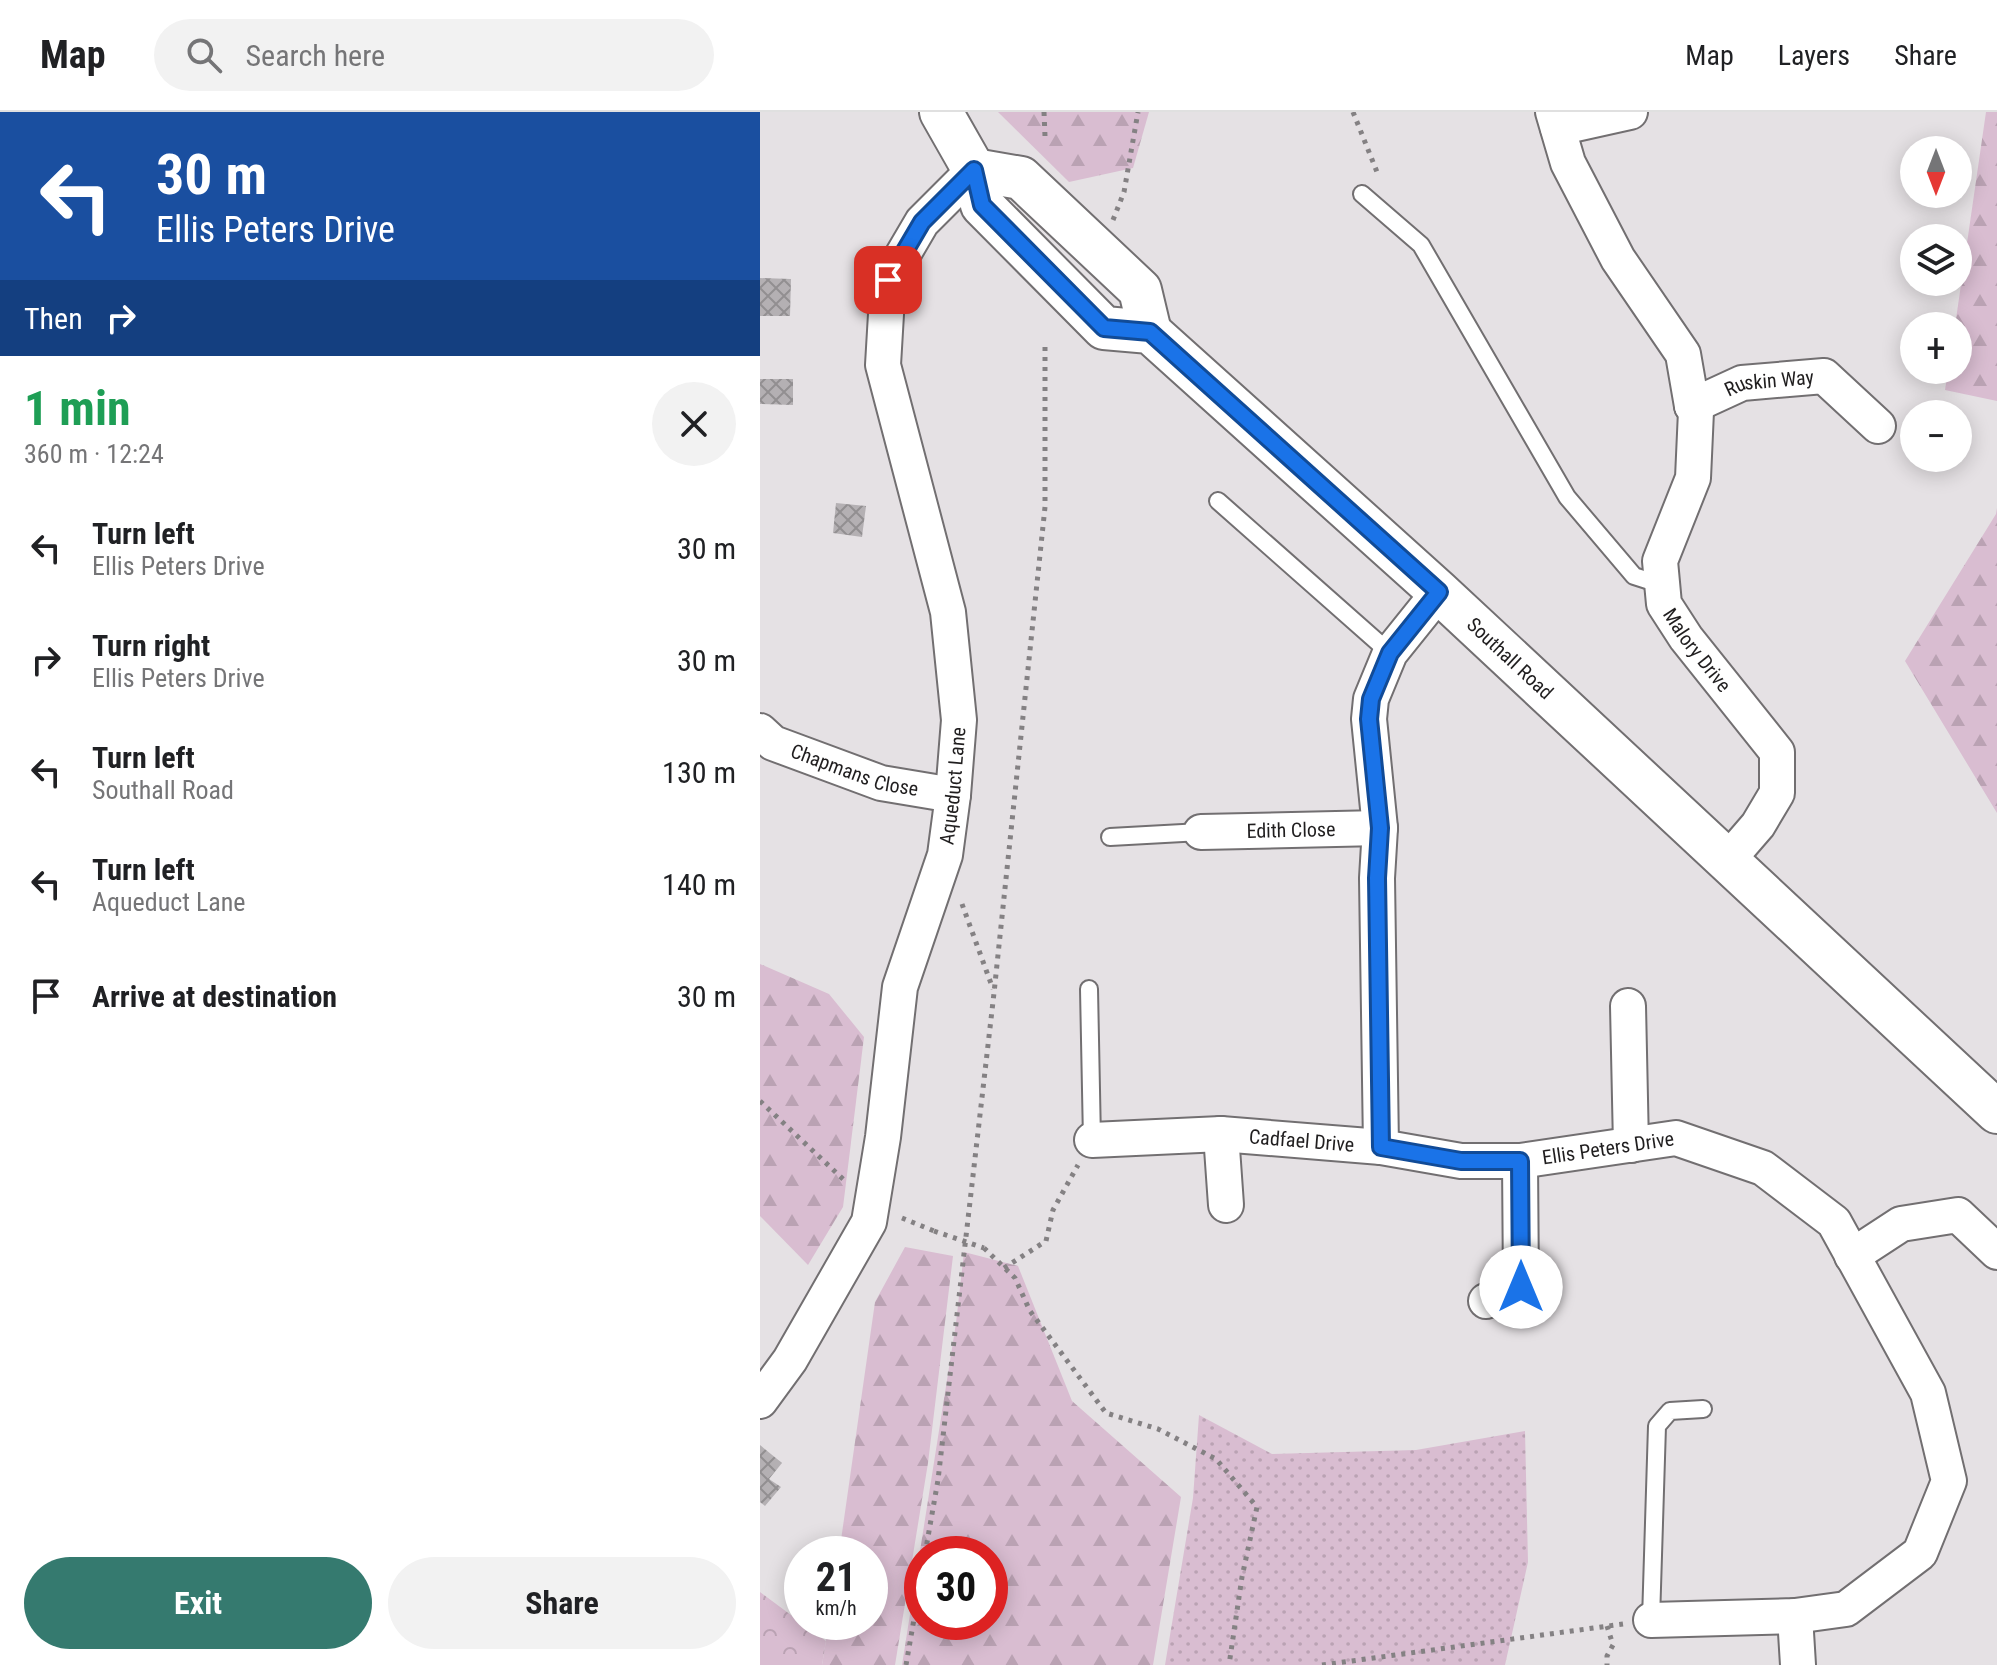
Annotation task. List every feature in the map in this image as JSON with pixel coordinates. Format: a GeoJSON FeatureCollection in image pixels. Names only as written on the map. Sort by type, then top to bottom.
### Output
{"type":"FeatureCollection","features":[{"type":"Feature","properties":{"kind":"street"},"geometry":{"type":"LineString","coordinates":[[941,112],[974,170]]}},
{"type":"Feature","properties":{"kind":"street"},"geometry":{"type":"LineString","coordinates":[[1555,120],[1630,112]]}},
{"type":"Feature","properties":{"kind":"street","name":"Malory Drive"},"geometry":{"type":"LineString","coordinates":[[1555,120],[1568,163],[1618,259],[1683,354],[1692,406],[1696,411],[1693,478],[1660,561],[1664,604],[1686,638],[1777,752],[1777,793],[1758,825],[1726,862]]}},
{"type":"Feature","properties":{"kind":"street","name":"Southall Road"},"geometry":{"type":"LineString","coordinates":[[974,170],[1021,178],[1140,290],[1150,332],[1439,592],[1997,1112]]}},
{"type":"Feature","properties":{"kind":"street","name":"Aqueduct Lane"},"geometry":{"type":"LineString","coordinates":[[760,1401],[790,1360],[869,1222],[883,1137],[900,987],[945,855],[959,720],[948,612],[883,365],[888,280],[922,222],[974,170]]}},
{"type":"Feature","properties":{"kind":"street","name":"Ruskin Way"},"geometry":{"type":"LineString","coordinates":[[1692,406],[1742,383],[1824,376],[1878,426]]}},
{"type":"Feature","properties":{"kind":"street"},"geometry":{"type":"LineString","coordinates":[[1381,1147],[1377,878],[1380,828],[1369,719],[1371,699],[1390,653],[1439,592]]}},
{"type":"Feature","properties":{"kind":"street","name":"Chapmans Close"},"geometry":{"type":"LineString","coordinates":[[760,731],[773,743],[881,783],[953,795]]}},
{"type":"Feature","properties":{"kind":"street","name":"Edith Close"},"geometry":{"type":"LineString","coordinates":[[1201,832],[1380,828]]}},
{"type":"Feature","properties":{"kind":"street"},"geometry":{"type":"LineString","coordinates":[[1628,1006],[1631,1145]]}},
{"type":"Feature","properties":{"kind":"street","name":"Cadfael Drive"},"geometry":{"type":"LineString","coordinates":[[1092,1140],[1221,1134],[1381,1147]]}},
{"type":"Feature","properties":{"kind":"street","name":"Cadfael Drive"},"geometry":{"type":"LineString","coordinates":[[1221,1134],[1226,1205]]}},
{"type":"Feature","properties":{"kind":"street","name":"Ellis Peters Drive"},"geometry":{"type":"LineString","coordinates":[[1381,1147],[1461,1161],[1520,1161],[1676,1138],[1763,1168],[1834,1222],[1928,1393],[1949,1481],[1920,1553],[1846,1609],[1795,1616],[1651,1620]]}},
{"type":"Feature","properties":{"kind":"street"},"geometry":{"type":"LineString","coordinates":[[1486,1301],[1521,1287],[1520,1161]]}},
{"type":"Feature","properties":{"kind":"street"},"geometry":{"type":"LineString","coordinates":[[1852,1256],[1901,1224],[1958,1215],[1997,1252]]}},
{"type":"Feature","properties":{"kind":"street"},"geometry":{"type":"LineString","coordinates":[[1795,1616],[1798,1665]]}},
{"type":"Feature","properties":{"kind":"lane"},"geometry":{"type":"LineString","coordinates":[[1362,194],[1421,245],[1567,497],[1634,576],[1662,585]]}},
{"type":"Feature","properties":{"kind":"lane"},"geometry":{"type":"LineString","coordinates":[[1218,501],[1390,653]]}},
{"type":"Feature","properties":{"kind":"lane"},"geometry":{"type":"LineString","coordinates":[[1110,837],[1201,832]]}},
{"type":"Feature","properties":{"kind":"lane"},"geometry":{"type":"LineString","coordinates":[[1089,989],[1092,1140]]}},
{"type":"Feature","properties":{"kind":"lane"},"geometry":{"type":"LineString","coordinates":[[1651,1620],[1657,1426],[1670,1411],[1703,1409]]}},
{"type":"Feature","properties":{"kind":"path"},"geometry":{"type":"LineString","coordinates":[[1044,112],[1045,136]]}},
{"type":"Feature","properties":{"kind":"path"},"geometry":{"type":"LineString","coordinates":[[1110,229],[1124,192],[1138,112]]}},
{"type":"Feature","properties":{"kind":"path"},"geometry":{"type":"LineString","coordinates":[[1353,112],[1399,226]]}},
{"type":"Feature","properties":{"kind":"path"},"geometry":{"type":"LineString","coordinates":[[928,1536],[938,1480],[994,993],[1045,507],[1045,343]]}},
{"type":"Feature","properties":{"kind":"path"},"geometry":{"type":"LineString","coordinates":[[945,855],[994,993]]}},
{"type":"Feature","properties":{"kind":"path"},"geometry":{"type":"LineString","coordinates":[[760,1101],[872,1206]]}},
{"type":"Feature","properties":{"kind":"path"},"geometry":{"type":"LineString","coordinates":[[1004,1268],[1046,1241],[1053,1210],[1092,1140]]}},
{"type":"Feature","properties":{"kind":"path"},"geometry":{"type":"LineString","coordinates":[[934,1231],[984,1248],[1015,1278],[1030,1311],[1106,1413],[1158,1429],[1216,1459],[1257,1507],[1242,1577],[1229,1665]]}},
{"type":"Feature","properties":{"kind":"path"},"geometry":{"type":"LineString","coordinates":[[1322,1665],[1651,1620]]}},
{"type":"Feature","properties":{"kind":"path"},"geometry":{"type":"LineString","coordinates":[[1607,1626],[1613,1645],[1607,1656],[1607,1665]]}},
{"type":"Feature","properties":{"kind":"path"},"geometry":{"type":"LineString","coordinates":[[906,1665],[910,1640]]}},
{"type":"Feature","properties":{"kind":"green space"},"geometry":{"type":"Polygon","coordinates":[[[998,112],[1149,112],[1133,168],[1069,182],[998,112]]]}},
{"type":"Feature","properties":{"kind":"green space"},"geometry":{"type":"Polygon","coordinates":[[[1986,112],[1997,112],[1997,401],[1945,390],[1946,384],[1972,384],[1972,312],[1957,312],[1959,296],[1972,296],[1970,224],[1986,112]]]}},
{"type":"Feature","properties":{"kind":"green space"},"geometry":{"type":"Polygon","coordinates":[[[1997,508],[1997,813],[1905,661],[1997,508]]]}},
{"type":"Feature","properties":{"kind":"green space"},"geometry":{"type":"Polygon","coordinates":[[[760,964],[829,994],[864,1037],[843,1207],[808,1265],[760,1216],[760,964]]]}},
{"type":"Feature","properties":{"kind":"green space"},"geometry":{"type":"Polygon","coordinates":[[[905,1247],[953,1256],[916,1536],[904,1536],[904,1610],[895,1665],[822,1665],[826,1640],[888,1640],[888,1536],[842,1536],[875,1302],[905,1247]]]}},
{"type":"Feature","properties":{"kind":"green space"},"geometry":{"type":"Polygon","coordinates":[[[964,1252],[1018,1266],[1072,1401],[1181,1497],[1153,1665],[902,1665],[906,1640],[1008,1640],[1008,1536],[922,1536],[964,1252]]]}},
{"type":"Feature","properties":{"kind":"green space"},"geometry":{"type":"Polygon","coordinates":[[[1199,1415],[1272,1454],[1416,1450],[1525,1431],[1528,1562],[1505,1665],[1165,1665],[1193,1498],[1199,1415]]]}},
{"type":"Feature","properties":{"kind":"green space"},"geometry":{"type":"Polygon","coordinates":[[[760,1592],[784,1610],[784,1640],[826,1641],[822,1665],[760,1665],[760,1592]]]}},
{"type":"Feature","properties":{"kind":"building"},"geometry":{"type":"Polygon","coordinates":[[[760,278],[791,279],[790,316],[760,316],[760,278]]]}},
{"type":"Feature","properties":{"kind":"building"},"geometry":{"type":"Polygon","coordinates":[[[760,379],[793,379],[793,405],[760,404],[760,379]]]}},
{"type":"Feature","properties":{"kind":"building"},"geometry":{"type":"Polygon","coordinates":[[[836,503],[866,506],[862,537],[833,533],[836,503]]]}},
{"type":"Feature","properties":{"kind":"building"},"geometry":{"type":"Polygon","coordinates":[[[760,1445],[782,1463],[769,1479],[781,1487],[765,1506],[760,1502],[760,1445]]]}},
{"type":"Feature","properties":{"kind":"route"},"geometry":{"type":"LineString","coordinates":[[888,280],[922,222],[974,170],[982,205],[1104,328],[1150,332],[1439,592],[1390,653],[1371,699],[1369,719],[1380,828],[1377,878],[1381,1147],[1461,1161],[1520,1161],[1521,1287]]}}]}
